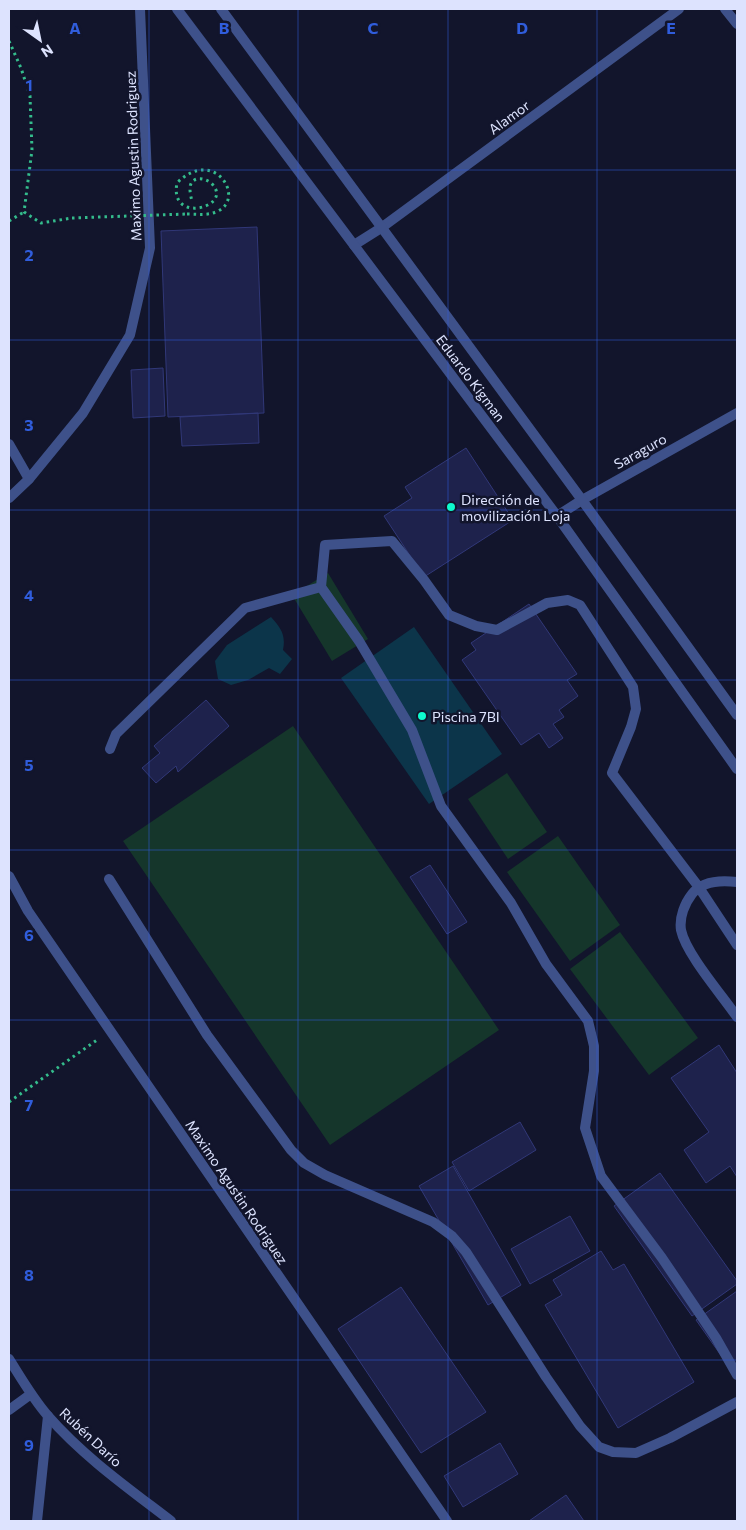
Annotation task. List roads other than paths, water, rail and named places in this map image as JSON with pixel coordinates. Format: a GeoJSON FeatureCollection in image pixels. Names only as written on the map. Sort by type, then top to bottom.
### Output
{"type":"FeatureCollection","features":[{"type":"Feature","properties":{"kind":"street","name":"Maximo Agustin Rodriguez"},"geometry":{"type":"LineString","coordinates":[[9,498],[29,480],[83,413],[130,335],[150,248],[140,9]]}},
{"type":"Feature","properties":{"kind":"street","name":"Eduardo Kigman"},"geometry":{"type":"LineString","coordinates":[[177,9],[557,516],[737,769]]}},
{"type":"Feature","properties":{"kind":"street","name":"Eduardo Kigman"},"geometry":{"type":"LineString","coordinates":[[221,9],[582,500],[737,715]]}},
{"type":"Feature","properties":{"kind":"street","name":"Alamor"},"geometry":{"type":"LineString","coordinates":[[354,245],[381,228],[679,9]]}},
{"type":"Feature","properties":{"kind":"street"},"geometry":{"type":"LineString","coordinates":[[725,9],[737,24]]}},
{"type":"Feature","properties":{"kind":"street","name":"Saraguro"},"geometry":{"type":"LineString","coordinates":[[557,516],[737,413]]}},
{"type":"Feature","properties":{"kind":"street"},"geometry":{"type":"LineString","coordinates":[[9,444],[29,480]]}},
{"type":"Feature","properties":{"kind":"street"},"geometry":{"type":"LineString","coordinates":[[737,945],[698,886],[612,773],[631,727],[636,709],[633,687],[580,605],[568,600],[547,603],[497,630],[476,626],[449,615],[424,580],[392,541],[325,545],[321,587],[358,641],[412,730],[441,806],[511,903],[546,964],[588,1022],[594,1046],[594,1071],[585,1128],[601,1176],[662,1258],[716,1338],[737,1375]]}},
{"type":"Feature","properties":{"kind":"street"},"geometry":{"type":"LineString","coordinates":[[110,749],[116,734],[245,608],[321,587]]}},
{"type":"Feature","properties":{"kind":"street","name":"Maximo Agustin Rodriguez"},"geometry":{"type":"LineString","coordinates":[[9,876],[28,911],[447,1521]]}},
{"type":"Feature","properties":{"kind":"street"},"geometry":{"type":"LineString","coordinates":[[109,879],[207,1035],[291,1150],[304,1163],[325,1175],[433,1222],[452,1236],[466,1252],[546,1377],[580,1426],[599,1447],[613,1452],[636,1453],[670,1438],[737,1402]]}},
{"type":"Feature","properties":{"kind":"street"},"geometry":{"type":"LineString","coordinates":[[737,882],[724,880],[698,886],[684,904],[681,928],[689,950],[737,1016]]}},
{"type":"Feature","properties":{"kind":"street","name":"Rubén Darío"},"geometry":{"type":"LineString","coordinates":[[9,1359],[31,1394],[48,1416],[92,1460],[171,1521]]}},
{"type":"Feature","properties":{"kind":"street"},"geometry":{"type":"LineString","coordinates":[[9,1410],[31,1394]]}},
{"type":"Feature","properties":{"kind":"street"},"geometry":{"type":"LineString","coordinates":[[37,1521],[48,1416]]}},
{"type":"Feature","properties":{"kind":"water"},"geometry":{"type":"Polygon","coordinates":[[[271,617],[282,632],[284,640],[283,650],[292,659],[280,674],[269,668],[248,680],[231,685],[218,679],[215,661],[227,645],[271,617]]]}},
{"type":"Feature","properties":{"kind":"water","name":"Piscina 7BI"},"geometry":{"type":"Polygon","coordinates":[[[414,627],[502,754],[429,804],[341,678],[414,627]]]}},
{"type":"Feature","properties":{"kind":"place","name":"Dirección de movilización Loja"},"geometry":{"type":"Point","coordinates":[451,507]}},
{"type":"Feature","properties":{"kind":"place","name":"Piscina 7BI"},"geometry":{"type":"Point","coordinates":[422,716]}}]}
